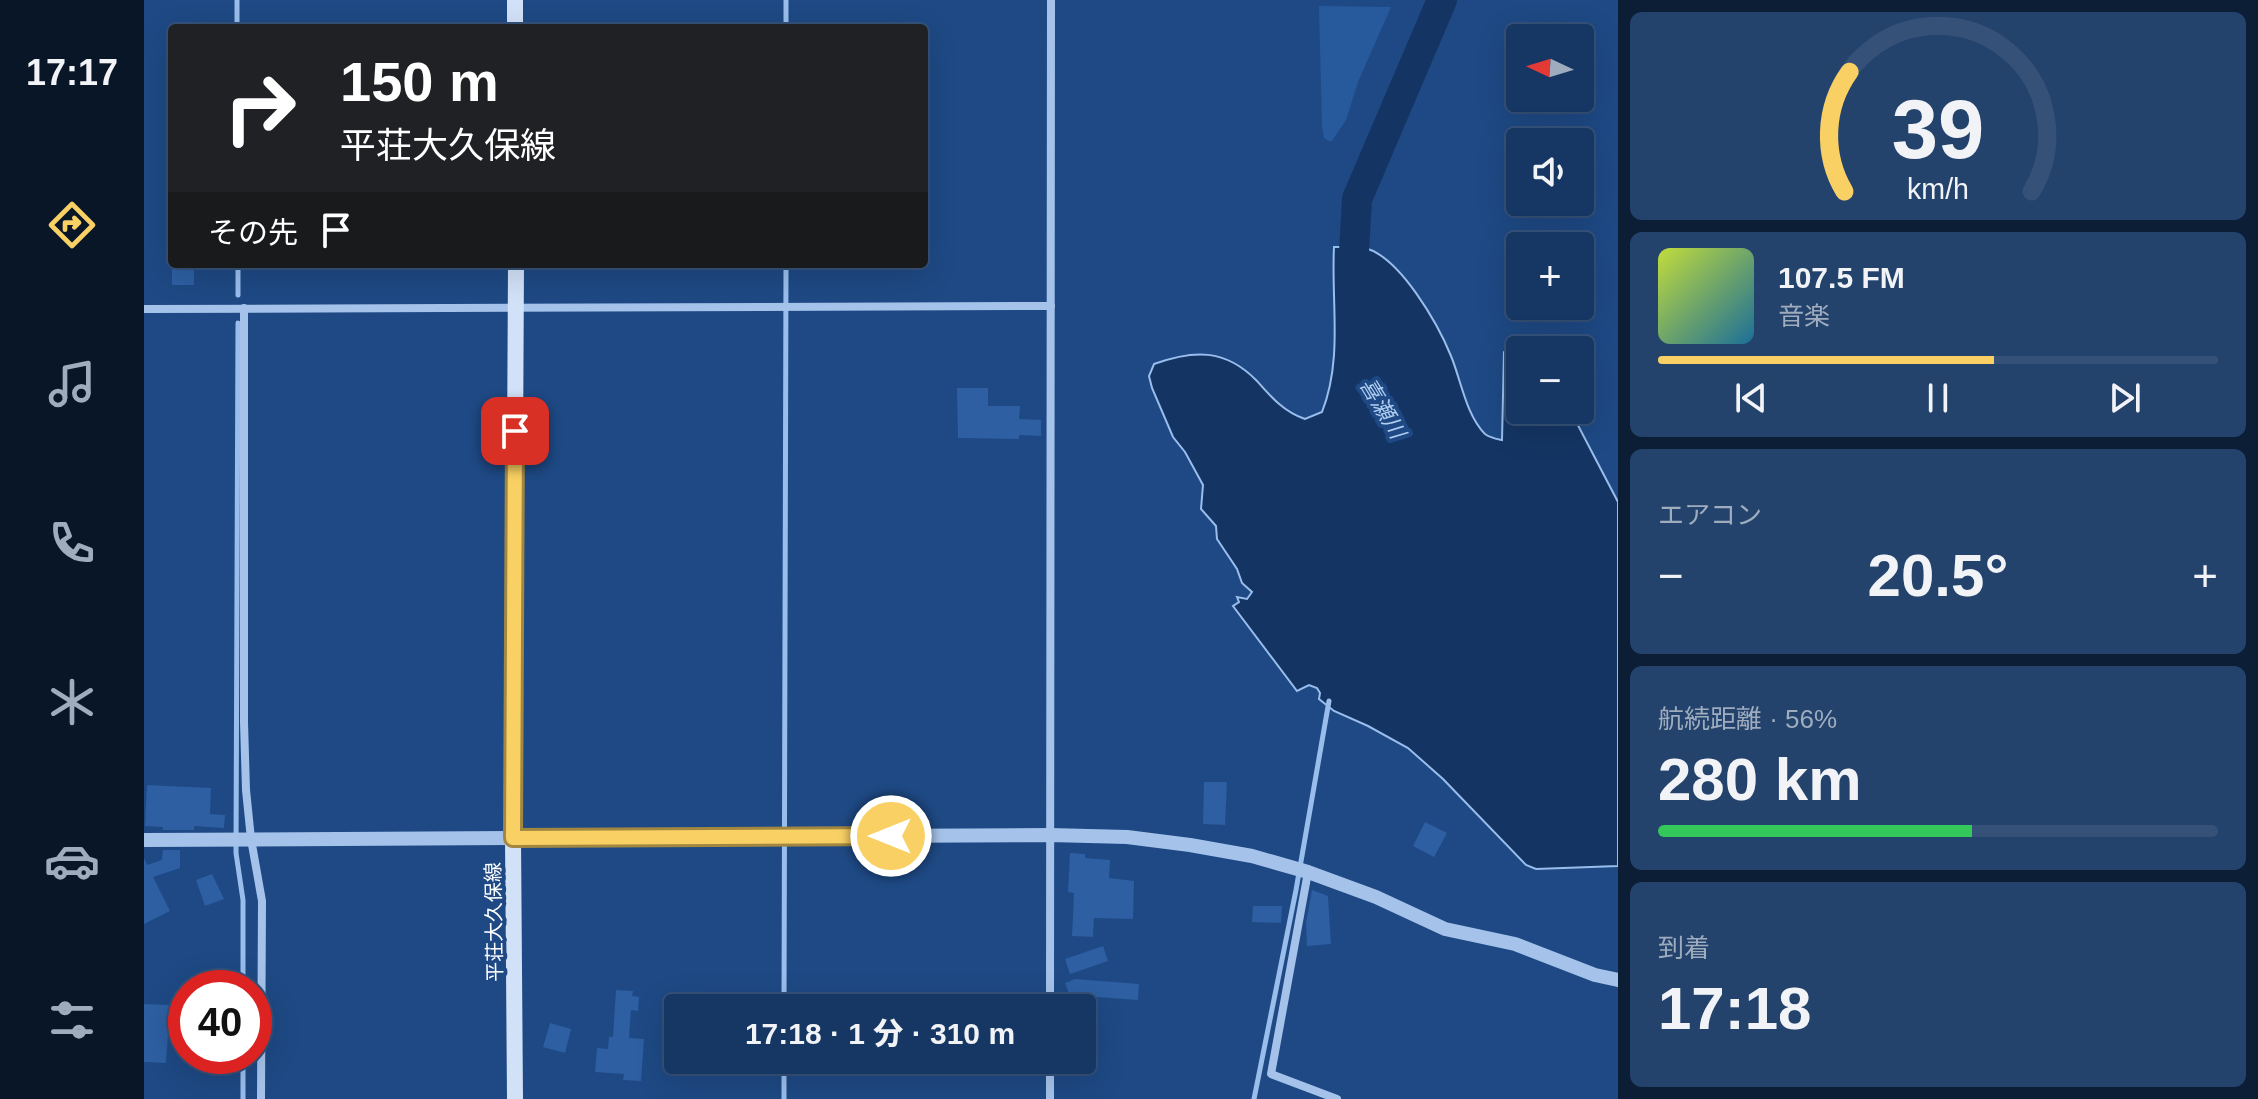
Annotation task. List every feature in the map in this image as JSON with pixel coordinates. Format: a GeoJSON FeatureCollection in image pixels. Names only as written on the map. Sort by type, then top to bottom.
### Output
{"type":"FeatureCollection","features":[{"type":"Feature","properties":{"kind":"main road"},"geometry":{"type":"LineString","coordinates":[[515,0],[515,24]]}},
{"type":"Feature","properties":{"kind":"main road","name":"平荘大久保線"},"geometry":{"type":"LineString","coordinates":[[515,1099],[516,268]]}},
{"type":"Feature","properties":{"kind":"street"},"geometry":{"type":"LineString","coordinates":[[1050,994],[1051,0]]}},
{"type":"Feature","properties":{"kind":"street"},"geometry":{"type":"LineString","coordinates":[[144,309],[1051,306]]}},
{"type":"Feature","properties":{"kind":"street"},"geometry":{"type":"LineString","coordinates":[[244,308],[244,722],[246,790],[262,901],[261,1099]]}},
{"type":"Feature","properties":{"kind":"street"},"geometry":{"type":"LineString","coordinates":[[144,840],[1127,837],[1252,856],[1308,872],[1376,897],[1445,929],[1515,944],[1595,975],[1618,980]]}},
{"type":"Feature","properties":{"kind":"street"},"geometry":{"type":"LineString","coordinates":[[1308,872],[1271,1074],[1337,1099]]}},
{"type":"Feature","properties":{"kind":"street"},"geometry":{"type":"LineString","coordinates":[[1050,1074],[1050,1099]]}},
{"type":"Feature","properties":{"kind":"shaded area"},"geometry":{"type":"Polygon","coordinates":[[[1319,6],[1391,7],[1358,82],[1346,120],[1331,142],[1324,138],[1322,126],[1319,6]]]}},
{"type":"Feature","properties":{"kind":"water"},"geometry":{"type":"Polygon","coordinates":[[[1334,247],[1365,248],[1391,264],[1427,310],[1451,356],[1473,417],[1485,434],[1502,440],[1506,351],[1506,424],[1577,424],[1618,502],[1618,866],[1536,869],[1526,865],[1443,779],[1408,748],[1334,711],[1319,699],[1317,688],[1309,685],[1297,691],[1233,606],[1239,602],[1237,597],[1247,599],[1252,592],[1242,583],[1237,569],[1217,539],[1216,526],[1201,509],[1203,485],[1173,437],[1149,376],[1154,364],[1168,359],[1195,355],[1221,357],[1245,370],[1278,403],[1305,419],[1322,412],[1334,351],[1334,247]]]}},
{"type":"Feature","properties":{"kind":"building"},"geometry":{"type":"Polygon","coordinates":[[[172,268],[194,268],[194,285],[172,285],[172,268]]]}},
{"type":"Feature","properties":{"kind":"building"},"geometry":{"type":"Polygon","coordinates":[[[957,388],[988,388],[988,406],[1020,406],[1019,419],[1041,420],[1041,436],[1019,435],[1019,439],[958,438],[957,388]]]}},
{"type":"Feature","properties":{"kind":"building"},"geometry":{"type":"Polygon","coordinates":[[[1204,782],[1227,782],[1225,825],[1203,824],[1204,782]]]}},
{"type":"Feature","properties":{"kind":"building"},"geometry":{"type":"Polygon","coordinates":[[[147,785],[211,788],[210,814],[225,815],[224,828],[194,826],[194,830],[163,830],[163,827],[145,826],[147,785]]]}},
{"type":"Feature","properties":{"kind":"building"},"geometry":{"type":"Polygon","coordinates":[[[1425,822],[1447,833],[1434,857],[1413,846],[1425,822]]]}},
{"type":"Feature","properties":{"kind":"building"},"geometry":{"type":"Polygon","coordinates":[[[163,850],[180,850],[180,868],[153,877],[170,911],[144,924],[144,858],[147,865],[162,860],[163,850]]]}},
{"type":"Feature","properties":{"kind":"building"},"geometry":{"type":"Polygon","coordinates":[[[1070,853],[1110,860],[1109,878],[1134,881],[1133,919],[1094,918],[1093,937],[1072,936],[1074,893],[1068,892],[1070,853]]]}},
{"type":"Feature","properties":{"kind":"building"},"geometry":{"type":"Polygon","coordinates":[[[212,874],[224,899],[205,906],[196,880],[212,874]]]}},
{"type":"Feature","properties":{"kind":"building"},"geometry":{"type":"Polygon","coordinates":[[[1312,890],[1328,896],[1331,944],[1307,946],[1306,923],[1312,890]]]}},
{"type":"Feature","properties":{"kind":"building"},"geometry":{"type":"Polygon","coordinates":[[[1253,906],[1282,906],[1281,923],[1252,922],[1253,906]]]}},
{"type":"Feature","properties":{"kind":"building"},"geometry":{"type":"Polygon","coordinates":[[[1103,946],[1108,961],[1070,974],[1065,959],[1103,946]]]}},
{"type":"Feature","properties":{"kind":"building"},"geometry":{"type":"Polygon","coordinates":[[[1075,979],[1139,984],[1138,1000],[1069,994],[1065,983],[1075,979]]]}},
{"type":"Feature","properties":{"kind":"building"},"geometry":{"type":"Polygon","coordinates":[[[616,990],[633,991],[632,996],[639,997],[638,1011],[631,1010],[629,1038],[644,1039],[641,1081],[623,1080],[624,1074],[595,1072],[597,1048],[608,1049],[609,1037],[613,1037],[616,990]]]}},
{"type":"Feature","properties":{"kind":"building"},"geometry":{"type":"Polygon","coordinates":[[[144,1004],[168,1005],[166,1063],[144,1062],[144,1004]]]}},
{"type":"Feature","properties":{"kind":"building"},"geometry":{"type":"Polygon","coordinates":[[[550,1023],[571,1029],[565,1053],[543,1047],[550,1023]]]}},
{"type":"Feature","properties":{"kind":"waterway"},"geometry":{"type":"LineString","coordinates":[[237,0],[237,24]]}},
{"type":"Feature","properties":{"kind":"waterway"},"geometry":{"type":"LineString","coordinates":[[786,0],[786,24]]}},
{"type":"Feature","properties":{"kind":"waterway","name":"喜瀬川"},"geometry":{"type":"LineString","coordinates":[[1352,287],[1357,199],[1442,0]]}},
{"type":"Feature","properties":{"kind":"waterway"},"geometry":{"type":"LineString","coordinates":[[238,268],[238,295]]}},
{"type":"Feature","properties":{"kind":"waterway"},"geometry":{"type":"LineString","coordinates":[[784,994],[786,268]]}},
{"type":"Feature","properties":{"kind":"waterway"},"geometry":{"type":"LineString","coordinates":[[238,323],[236,853],[243,900],[243,970]]}},
{"type":"Feature","properties":{"kind":"waterway"},"geometry":{"type":"LineString","coordinates":[[1254,1099],[1296,890],[1329,701]]}},
{"type":"Feature","properties":{"kind":"waterway"},"geometry":{"type":"LineString","coordinates":[[243,1074],[243,1099]]}},
{"type":"Feature","properties":{"kind":"waterway"},"geometry":{"type":"LineString","coordinates":[[784,1074],[784,1099]]}},
{"type":"Feature","properties":{"kind":"route"},"geometry":{"type":"LineString","coordinates":[[515,431],[513,838],[891,836]]}}]}
